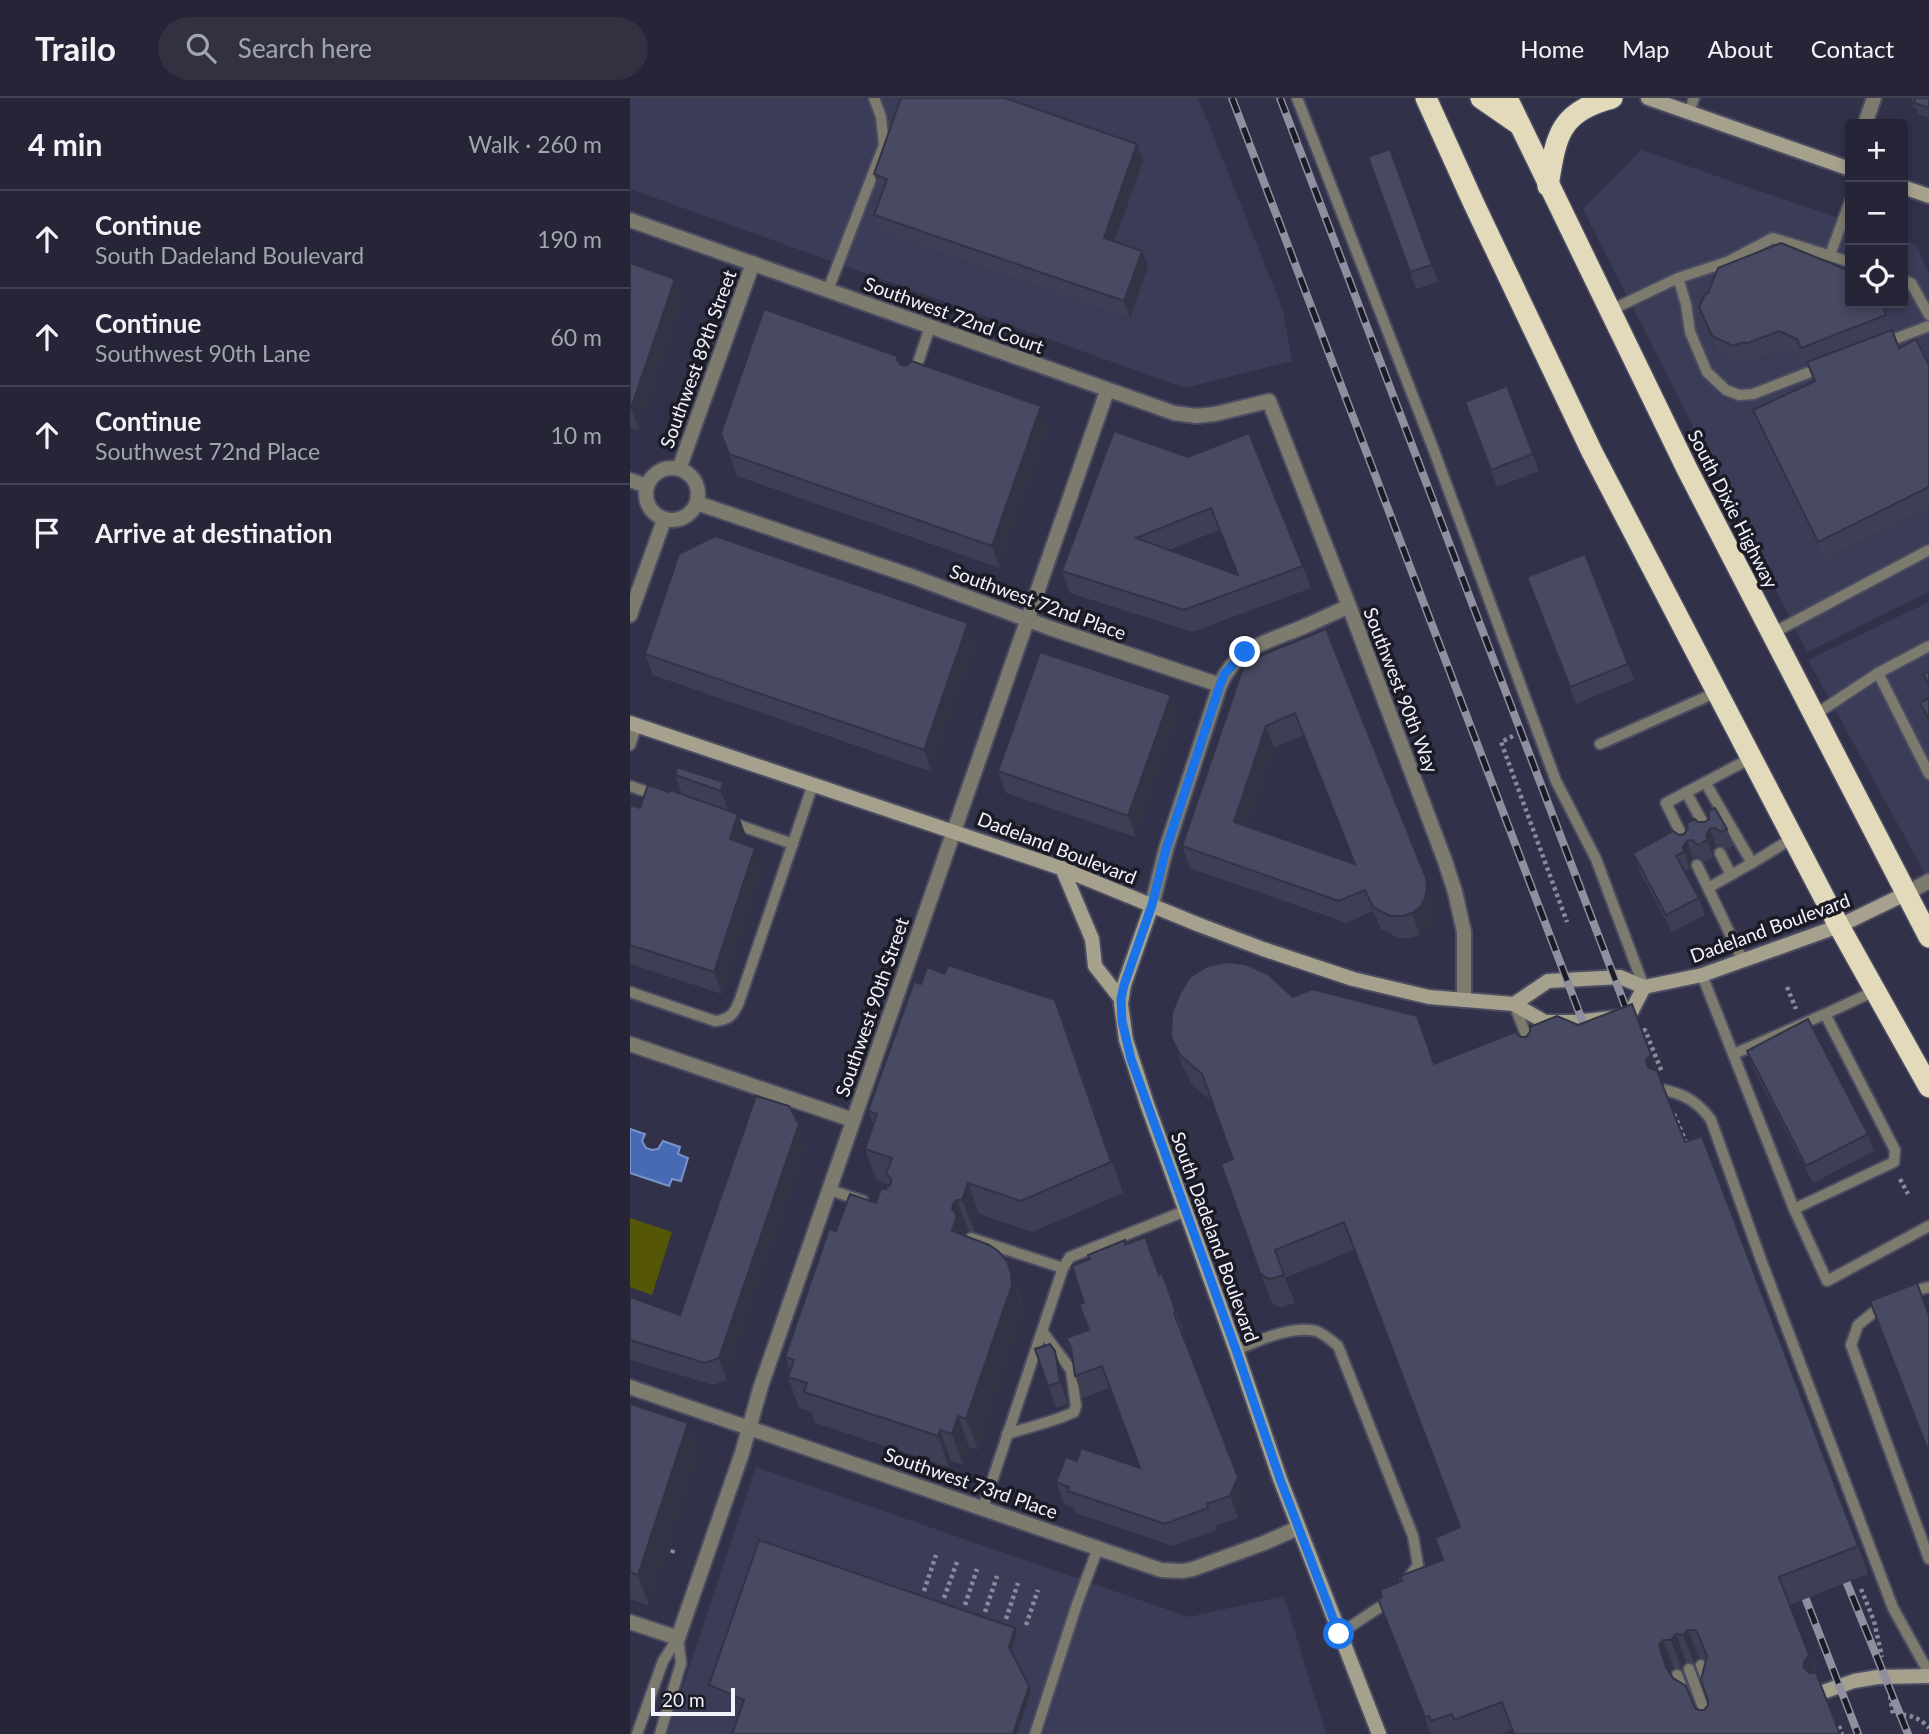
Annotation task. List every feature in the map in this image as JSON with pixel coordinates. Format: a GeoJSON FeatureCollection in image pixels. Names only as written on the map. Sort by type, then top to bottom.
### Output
{"type":"FeatureCollection","features":[{"type":"Feature","properties":{"kind":"highway"},"geometry":{"type":"LineString","coordinates":[[1426,98],[1592,452],[1839,926],[1929,1087]]}},
{"type":"Feature","properties":{"kind":"highway"},"geometry":{"type":"LineString","coordinates":[[1480,98],[1521,127]]}},
{"type":"Feature","properties":{"kind":"highway","name":"South Dixie Highway"},"geometry":{"type":"LineString","coordinates":[[1507,98],[1687,470],[1929,937]]}},
{"type":"Feature","properties":{"kind":"highway"},"geometry":{"type":"LineString","coordinates":[[1548,186],[1554,149],[1564,125],[1588,106],[1612,98]]}},
{"type":"Feature","properties":{"kind":"street"},"geometry":{"type":"LineString","coordinates":[[1648,98],[1845,166]]}},
{"type":"Feature","properties":{"kind":"street"},"geometry":{"type":"LineString","coordinates":[[1866,119],[1874,98]]}},
{"type":"Feature","properties":{"kind":"street"},"geometry":{"type":"LineString","coordinates":[[1908,189],[1929,196]]}},
{"type":"Feature","properties":{"kind":"street","name":"Southwest 72nd Court"},"geometry":{"type":"LineString","coordinates":[[630,220],[1174,414],[1215,414],[1269,401]]}},
{"type":"Feature","properties":{"kind":"street","name":"Southwest 89th Street"},"geometry":{"type":"LineString","coordinates":[[679,469],[753,263]]}},
{"type":"Feature","properties":{"kind":"street","name":"Southwest 90th Street"},"geometry":{"type":"LineString","coordinates":[[678,1638],[750,1428],[761,1386],[1107,391]]}},
{"type":"Feature","properties":{"kind":"street","name":"Southwest 90th Way"},"geometry":{"type":"LineString","coordinates":[[1269,401],[1349,606],[1455,892],[1464,932],[1464,1000]]}},
{"type":"Feature","properties":{"kind":"street"},"geometry":{"type":"LineString","coordinates":[[663,469],[679,469],[693,478],[697,486],[697,503],[693,510],[680,520],[664,520],[656,516],[646,503],[647,486],[656,473],[663,469]]}},
{"type":"Feature","properties":{"kind":"street"},"geometry":{"type":"LineString","coordinates":[[630,480],[647,486]]}},
{"type":"Feature","properties":{"kind":"street","name":"Southwest 72nd Place"},"geometry":{"type":"LineString","coordinates":[[697,503],[1220,685]]}},
{"type":"Feature","properties":{"kind":"street"},"geometry":{"type":"LineString","coordinates":[[630,615],[664,520]]}},
{"type":"Feature","properties":{"kind":"street"},"geometry":{"type":"LineString","coordinates":[[1152,905],[1166,849],[1225,673],[1245,652],[1259,643],[1349,606]]}},
{"type":"Feature","properties":{"kind":"street","name":"Dadeland Boulevard"},"geometry":{"type":"LineString","coordinates":[[633,724],[1062,868],[1183,919],[1346,977],[1413,994],[1514,1004],[1545,1022],[1575,1023],[1629,1016],[1644,987]]}},
{"type":"Feature","properties":{"kind":"street"},"geometry":{"type":"LineString","coordinates":[[1062,868],[1092,939],[1096,966],[1121,999]]}},
{"type":"Feature","properties":{"kind":"street"},"geometry":{"type":"LineString","coordinates":[[1905,894],[1929,881]]}},
{"type":"Feature","properties":{"kind":"street","name":"Dadeland Boulevard"},"geometry":{"type":"LineString","coordinates":[[1514,1004],[1548,981],[1620,977],[1644,987],[1702,975],[1839,926],[1905,894]]}},
{"type":"Feature","properties":{"kind":"street","name":"South Dadeland Boulevard"},"geometry":{"type":"LineString","coordinates":[[1152,905],[1127,974],[1121,999],[1122,1021],[1131,1059],[1298,1528],[1379,1734]]}},
{"type":"Feature","properties":{"kind":"street"},"geometry":{"type":"LineString","coordinates":[[630,1044],[853,1121]]}},
{"type":"Feature","properties":{"kind":"street","name":"Southwest 73rd Place"},"geometry":{"type":"LineString","coordinates":[[630,1387],[1161,1570],[1193,1569],[1298,1528]]}},
{"type":"Feature","properties":{"kind":"street"},"geometry":{"type":"LineString","coordinates":[[630,1622],[678,1638]]}},
{"type":"Feature","properties":{"kind":"street"},"geometry":{"type":"LineString","coordinates":[[1823,1692],[1854,1681],[1878,1677],[1929,1675]]}},
{"type":"Feature","properties":{"kind":"lane"},"geometry":{"type":"LineString","coordinates":[[828,290],[884,145],[881,117],[874,98]]}},
{"type":"Feature","properties":{"kind":"lane"},"geometry":{"type":"LineString","coordinates":[[1297,98],[1433,448],[1556,780],[1597,859],[1644,987]]}},
{"type":"Feature","properties":{"kind":"lane"},"geometry":{"type":"LineString","coordinates":[[1689,113],[1695,98]]}},
{"type":"Feature","properties":{"kind":"lane"},"geometry":{"type":"LineString","coordinates":[[1830,255],[1845,214]]}},
{"type":"Feature","properties":{"kind":"lane"},"geometry":{"type":"LineString","coordinates":[[1609,311],[1678,278],[1727,262],[1773,238],[1845,260]]}},
{"type":"Feature","properties":{"kind":"lane"},"geometry":{"type":"LineString","coordinates":[[1678,278],[1686,304],[1690,332],[1707,372],[1726,390],[1738,395],[1753,394],[1828,365]]}},
{"type":"Feature","properties":{"kind":"lane"},"geometry":{"type":"LineString","coordinates":[[1908,282],[1929,315]]}},
{"type":"Feature","properties":{"kind":"lane"},"geometry":{"type":"LineString","coordinates":[[1879,345],[1929,326]]}},
{"type":"Feature","properties":{"kind":"lane"},"geometry":{"type":"LineString","coordinates":[[912,380],[930,327]]}},
{"type":"Feature","properties":{"kind":"lane"},"geometry":{"type":"LineString","coordinates":[[1772,634],[1929,550]]}},
{"type":"Feature","properties":{"kind":"lane"},"geometry":{"type":"LineString","coordinates":[[1813,716],[1878,673],[1929,646]]}},
{"type":"Feature","properties":{"kind":"lane"},"geometry":{"type":"LineString","coordinates":[[1878,673],[1929,774]]}},
{"type":"Feature","properties":{"kind":"lane"},"geometry":{"type":"LineString","coordinates":[[1600,744],[1717,692]]}},
{"type":"Feature","properties":{"kind":"lane"},"geometry":{"type":"LineString","coordinates":[[630,745],[633,724]]}},
{"type":"Feature","properties":{"kind":"lane"},"geometry":{"type":"LineString","coordinates":[[1686,844],[1666,803],[1751,758]]}},
{"type":"Feature","properties":{"kind":"lane"},"geometry":{"type":"LineString","coordinates":[[1705,782],[1752,863]]}},
{"type":"Feature","properties":{"kind":"lane"},"geometry":{"type":"LineString","coordinates":[[630,992],[715,1021],[731,1016],[739,1002],[813,784]]}},
{"type":"Feature","properties":{"kind":"lane"},"geometry":{"type":"LineString","coordinates":[[630,786],[666,799]]}},
{"type":"Feature","properties":{"kind":"lane"},"geometry":{"type":"LineString","coordinates":[[1686,792],[1708,832]]}},
{"type":"Feature","properties":{"kind":"lane"},"geometry":{"type":"LineString","coordinates":[[715,816],[793,844]]}},
{"type":"Feature","properties":{"kind":"lane"},"geometry":{"type":"LineString","coordinates":[[1708,888],[1793,838]]}},
{"type":"Feature","properties":{"kind":"lane"},"geometry":{"type":"LineString","coordinates":[[1720,853],[1731,874]]}},
{"type":"Feature","properties":{"kind":"lane"},"geometry":{"type":"LineString","coordinates":[[1698,865],[1743,961]]}},
{"type":"Feature","properties":{"kind":"lane"},"geometry":{"type":"LineString","coordinates":[[1702,975],[1794,1209],[1827,1281],[1929,1226]]}},
{"type":"Feature","properties":{"kind":"lane"},"geometry":{"type":"LineString","coordinates":[[1734,1054],[1875,992]]}},
{"type":"Feature","properties":{"kind":"lane"},"geometry":{"type":"LineString","coordinates":[[1514,1004],[1533,1058]]}},
{"type":"Feature","properties":{"kind":"lane"},"geometry":{"type":"LineString","coordinates":[[1794,1209],[1894,1163],[1895,1150],[1825,1014]]}},
{"type":"Feature","properties":{"kind":"lane"},"geometry":{"type":"LineString","coordinates":[[1664,1085],[1696,1102],[1711,1120],[1893,1608],[1929,1675]]}},
{"type":"Feature","properties":{"kind":"lane"},"geometry":{"type":"LineString","coordinates":[[830,1190],[869,1203]]}},
{"type":"Feature","properties":{"kind":"lane"},"geometry":{"type":"LineString","coordinates":[[983,1508],[1063,1268],[1070,1257],[1185,1211]]}},
{"type":"Feature","properties":{"kind":"lane"},"geometry":{"type":"LineString","coordinates":[[971,1238],[1063,1268]]}},
{"type":"Feature","properties":{"kind":"lane"},"geometry":{"type":"LineString","coordinates":[[1929,1287],[1906,1293],[1882,1304],[1858,1325],[1850,1345],[1929,1559]]}},
{"type":"Feature","properties":{"kind":"lane"},"geometry":{"type":"LineString","coordinates":[[1236,1350],[1275,1335],[1298,1330],[1317,1331],[1338,1346],[1413,1536],[1418,1565],[1395,1597],[1339,1634]]}},
{"type":"Feature","properties":{"kind":"lane"},"geometry":{"type":"LineString","coordinates":[[1007,1434],[1074,1412],[1076,1406],[1071,1370],[1042,1331]]}},
{"type":"Feature","properties":{"kind":"lane"},"geometry":{"type":"LineString","coordinates":[[1035,1734],[1098,1548]]}},
{"type":"Feature","properties":{"kind":"lane"},"geometry":{"type":"LineString","coordinates":[[638,1734],[663,1661],[678,1638]]}},
{"type":"Feature","properties":{"kind":"lane"},"geometry":{"type":"LineString","coordinates":[[660,1734],[681,1663],[678,1638]]}},
{"type":"Feature","properties":{"kind":"lane"},"geometry":{"type":"LineString","coordinates":[[1701,1665],[1710,1686],[1703,1708]]}},
{"type":"Feature","properties":{"kind":"lane"},"geometry":{"type":"LineString","coordinates":[[1689,1670],[1712,1731]]}},
{"type":"Feature","properties":{"kind":"lane"},"geometry":{"type":"LineString","coordinates":[[1677,1675],[1686,1699],[1693,1706],[1703,1708]]}},
{"type":"Feature","properties":{"kind":"path"},"geometry":{"type":"LineString","coordinates":[[1513,736],[1501,742],[1567,922]]}},
{"type":"Feature","properties":{"kind":"path"},"geometry":{"type":"LineString","coordinates":[[1634,1033],[1646,1030],[1664,1085]]}},
{"type":"Feature","properties":{"kind":"path"},"geometry":{"type":"LineString","coordinates":[[1673,1110],[1690,1154]]}},
{"type":"Feature","properties":{"kind":"path"},"geometry":{"type":"LineString","coordinates":[[924,1591],[936,1555]]}},
{"type":"Feature","properties":{"kind":"path"},"geometry":{"type":"LineString","coordinates":[[944,1598],[957,1562]]}},
{"type":"Feature","properties":{"kind":"path"},"geometry":{"type":"LineString","coordinates":[[965,1605],[977,1569]]}},
{"type":"Feature","properties":{"kind":"path"},"geometry":{"type":"LineString","coordinates":[[985,1612],[998,1576]]}},
{"type":"Feature","properties":{"kind":"path"},"geometry":{"type":"LineString","coordinates":[[1006,1619],[1018,1583]]}},
{"type":"Feature","properties":{"kind":"path"},"geometry":{"type":"LineString","coordinates":[[1861,1588],[1875,1625]]}},
{"type":"Feature","properties":{"kind":"path"},"geometry":{"type":"LineString","coordinates":[[1026,1625],[1038,1590]]}},
{"type":"Feature","properties":{"kind":"path"},"geometry":{"type":"LineString","coordinates":[[1892,1710],[1893,1714],[1913,1716],[1929,1728]]}},
{"type":"Feature","properties":{"kind":"path"},"geometry":{"type":"LineString","coordinates":[[1839,1726],[1842,1734]]}},
{"type":"Feature","properties":{"kind":"shaded area"},"geometry":{"type":"Polygon","coordinates":[[[630,98],[1198,98],[1283,310],[1292,361],[1185,388],[630,189],[630,98]]]}},
{"type":"Feature","properties":{"kind":"shaded area"},"geometry":{"type":"Polygon","coordinates":[[[1641,150],[1845,220],[1845,308],[1908,308],[1908,242],[1916,244],[1929,274],[1929,592],[1807,652],[1583,209],[1641,150]]]}},
{"type":"Feature","properties":{"kind":"shaded area"},"geometry":{"type":"Polygon","coordinates":[[[1929,602],[1929,881],[1808,660],[1929,602]]]}},
{"type":"Feature","properties":{"kind":"shaded area"},"geometry":{"type":"Polygon","coordinates":[[[630,1218],[672,1232],[652,1295],[630,1287],[630,1218]]]}},
{"type":"Feature","properties":{"kind":"shaded area"},"geometry":{"type":"Polygon","coordinates":[[[756,1467],[1189,1617],[1284,1596],[1326,1734],[667,1734],[756,1467]]]}},
{"type":"Feature","properties":{"kind":"water"},"geometry":{"type":"Polygon","coordinates":[[[630,1129],[645,1134],[642,1141],[646,1148],[658,1149],[663,1141],[680,1147],[678,1154],[688,1158],[681,1181],[672,1179],[669,1186],[630,1173],[630,1129]]]}},
{"type":"Feature","properties":{"kind":"building"},"geometry":{"type":"Polygon","coordinates":[[[901,98],[1005,98],[1137,144],[1104,238],[1142,251],[1124,301],[874,215],[887,179],[874,174],[901,98]]]}},
{"type":"Feature","properties":{"kind":"building"},"geometry":{"type":"Polygon","coordinates":[[[1915,98],[1929,98],[1929,108],[1914,103],[1915,98]]]}},
{"type":"Feature","properties":{"kind":"building"},"geometry":{"type":"Polygon","coordinates":[[[1390,149],[1432,265],[1410,272],[1368,157],[1390,149]]]}},
{"type":"Feature","properties":{"kind":"building"},"geometry":{"type":"Polygon","coordinates":[[[1781,243],[1845,269],[1845,308],[1884,308],[1886,315],[1801,348],[1797,339],[1779,331],[1733,346],[1712,336],[1699,307],[1718,268],[1781,243]]]}},
{"type":"Feature","properties":{"kind":"building"},"geometry":{"type":"Polygon","coordinates":[[[630,263],[675,279],[631,408],[630,407],[630,263]]]}},
{"type":"Feature","properties":{"kind":"building"},"geometry":{"type":"Polygon","coordinates":[[[764,309],[897,356],[901,365],[906,366],[911,361],[1041,406],[992,546],[729,454],[721,433],[764,309]]]}},
{"type":"Feature","properties":{"kind":"building"},"geometry":{"type":"Polygon","coordinates":[[[1892,330],[1899,348],[1916,339],[1929,365],[1929,487],[1818,542],[1753,410],[1815,381],[1807,362],[1892,330]]]}},
{"type":"Feature","properties":{"kind":"building"},"geometry":{"type":"Polygon","coordinates":[[[1507,386],[1533,454],[1491,470],[1465,402],[1507,386]]]}},
{"type":"Feature","properties":{"kind":"building"},"geometry":{"type":"Polygon","coordinates":[[[1114,431],[1188,457],[1249,433],[1303,566],[1184,610],[1062,571],[1114,431]],[[1211,508],[1136,538],[1238,575],[1211,508]]]}},
{"type":"Feature","properties":{"kind":"building"},"geometry":{"type":"Polygon","coordinates":[[[715,536],[968,623],[924,750],[645,654],[679,554],[715,536]]]}},
{"type":"Feature","properties":{"kind":"building"},"geometry":{"type":"Polygon","coordinates":[[[1585,554],[1628,664],[1570,687],[1527,577],[1585,554]]]}},
{"type":"Feature","properties":{"kind":"building"},"geometry":{"type":"Polygon","coordinates":[[[1326,629],[1426,878],[1425,898],[1420,907],[1412,913],[1390,916],[1373,907],[1365,890],[1339,901],[1182,846],[1245,662],[1326,629]],[[1295,713],[1266,726],[1234,822],[1355,864],[1295,713]]]}},
{"type":"Feature","properties":{"kind":"building"},"geometry":{"type":"Polygon","coordinates":[[[1040,652],[1171,695],[1128,816],[998,771],[1040,652]]]}},
{"type":"Feature","properties":{"kind":"building"},"geometry":{"type":"Polygon","coordinates":[[[1929,671],[1929,685],[1923,674],[1929,671]]]}},
{"type":"Feature","properties":{"kind":"building"},"geometry":{"type":"Polygon","coordinates":[[[1929,698],[1929,719],[1920,703],[1929,698]]]}},
{"type":"Feature","properties":{"kind":"building"},"geometry":{"type":"Polygon","coordinates":[[[677,767],[723,782],[721,791],[675,775],[677,767]]]}},
{"type":"Feature","properties":{"kind":"building"},"geometry":{"type":"Polygon","coordinates":[[[648,785],[738,814],[730,839],[755,848],[714,972],[630,945],[630,805],[640,808],[648,785]]]}},
{"type":"Feature","properties":{"kind":"building"},"geometry":{"type":"Polygon","coordinates":[[[1715,808],[1727,829],[1721,832],[1715,828],[1710,829],[1706,835],[1707,840],[1698,845],[1692,840],[1687,841],[1683,847],[1684,852],[1676,856],[1699,898],[1666,915],[1633,853],[1673,831],[1679,835],[1684,834],[1688,828],[1687,823],[1695,819],[1705,822],[1709,819],[1709,811],[1715,808]]]}},
{"type":"Feature","properties":{"kind":"building"},"geometry":{"type":"Polygon","coordinates":[[[1227,962],[1245,964],[1268,974],[1293,997],[1312,989],[1417,1016],[1434,1064],[1515,1032],[1526,1037],[1530,1027],[1557,1016],[1578,1025],[1632,1004],[1651,1055],[1646,1060],[1647,1065],[1657,1071],[1685,1142],[1702,1136],[1858,1546],[1779,1577],[1809,1655],[1804,1662],[1804,1668],[1810,1673],[1816,1673],[1840,1734],[1514,1734],[1502,1702],[1454,1720],[1452,1714],[1431,1721],[1429,1716],[1425,1717],[1378,1599],[1382,1597],[1380,1590],[1402,1581],[1400,1576],[1443,1560],[1435,1538],[1460,1527],[1344,1222],[1275,1250],[1284,1275],[1271,1279],[1260,1273],[1221,1164],[1233,1159],[1202,1074],[1180,1055],[1171,1037],[1172,1013],[1180,993],[1190,977],[1208,966],[1227,962]],[[1688,1630],[1683,1635],[1676,1634],[1671,1640],[1663,1640],[1659,1645],[1666,1667],[1673,1678],[1686,1686],[1695,1708],[1704,1710],[1708,1701],[1701,1680],[1707,1656],[1695,1630],[1688,1630]]]}},
{"type":"Feature","properties":{"kind":"building"},"geometry":{"type":"Polygon","coordinates":[[[948,965],[1055,1000],[1111,1162],[1021,1201],[968,1183],[962,1200],[953,1204],[952,1209],[957,1215],[952,1231],[998,1251],[1007,1261],[1012,1285],[966,1419],[958,1416],[952,1434],[940,1430],[938,1436],[804,1392],[807,1383],[788,1377],[794,1360],[785,1357],[829,1229],[836,1231],[850,1194],[876,1203],[881,1189],[886,1189],[891,1184],[891,1179],[886,1174],[892,1158],[865,1149],[877,1114],[868,1111],[914,982],[921,984],[927,967],[945,974],[948,965]]]}},
{"type":"Feature","properties":{"kind":"building"},"geometry":{"type":"Polygon","coordinates":[[[1808,1019],[1868,1134],[1806,1166],[1747,1051],[1808,1019]]]}},
{"type":"Feature","properties":{"kind":"building"},"geometry":{"type":"Polygon","coordinates":[[[756,1096],[789,1106],[799,1124],[719,1358],[705,1363],[630,1340],[630,1297],[680,1315],[756,1096]]]}},
{"type":"Feature","properties":{"kind":"building"},"geometry":{"type":"Polygon","coordinates":[[[1145,1237],[1159,1275],[1162,1273],[1176,1312],[1174,1313],[1238,1477],[1230,1496],[1207,1504],[1208,1508],[1165,1524],[1068,1491],[1069,1487],[1056,1482],[1066,1457],[1077,1461],[1081,1448],[1140,1468],[1102,1366],[1075,1376],[1071,1347],[1066,1338],[1089,1330],[1079,1304],[1084,1303],[1072,1266],[1090,1259],[1088,1255],[1125,1240],[1125,1245],[1145,1237]]]}},
{"type":"Feature","properties":{"kind":"building"},"geometry":{"type":"Polygon","coordinates":[[[1917,1283],[1929,1315],[1929,1453],[1870,1301],[1917,1283]]]}},
{"type":"Feature","properties":{"kind":"building"},"geometry":{"type":"Polygon","coordinates":[[[1050,1344],[1055,1351],[1060,1382],[1048,1386],[1035,1349],[1050,1344]]]}},
{"type":"Feature","properties":{"kind":"building"},"geometry":{"type":"Polygon","coordinates":[[[630,1404],[688,1423],[638,1575],[630,1572],[630,1404]]]}},
{"type":"Feature","properties":{"kind":"building"},"geometry":{"type":"Polygon","coordinates":[[[759,1540],[1015,1628],[1009,1647],[1029,1686],[1013,1734],[732,1734],[744,1700],[709,1685],[759,1540]]]}},
{"type":"Feature","properties":{"kind":"railway"},"geometry":{"type":"LineString","coordinates":[[1232,98],[1590,1041]]}},
{"type":"Feature","properties":{"kind":"railway"},"geometry":{"type":"LineString","coordinates":[[1280,98],[1632,1024]]}},
{"type":"Feature","properties":{"kind":"railway"},"geometry":{"type":"LineString","coordinates":[[1840,1566],[1908,1734]]}},
{"type":"Feature","properties":{"kind":"railway"},"geometry":{"type":"LineString","coordinates":[[1798,1579],[1858,1734]]}},
{"type":"Feature","properties":{"kind":"route"},"geometry":{"type":"LineString","coordinates":[[1245,652],[1225,673],[1211,710],[1166,849],[1152,905],[1124,985],[1121,999],[1122,1021],[1131,1059],[1280,1479],[1339,1634]]}}]}
